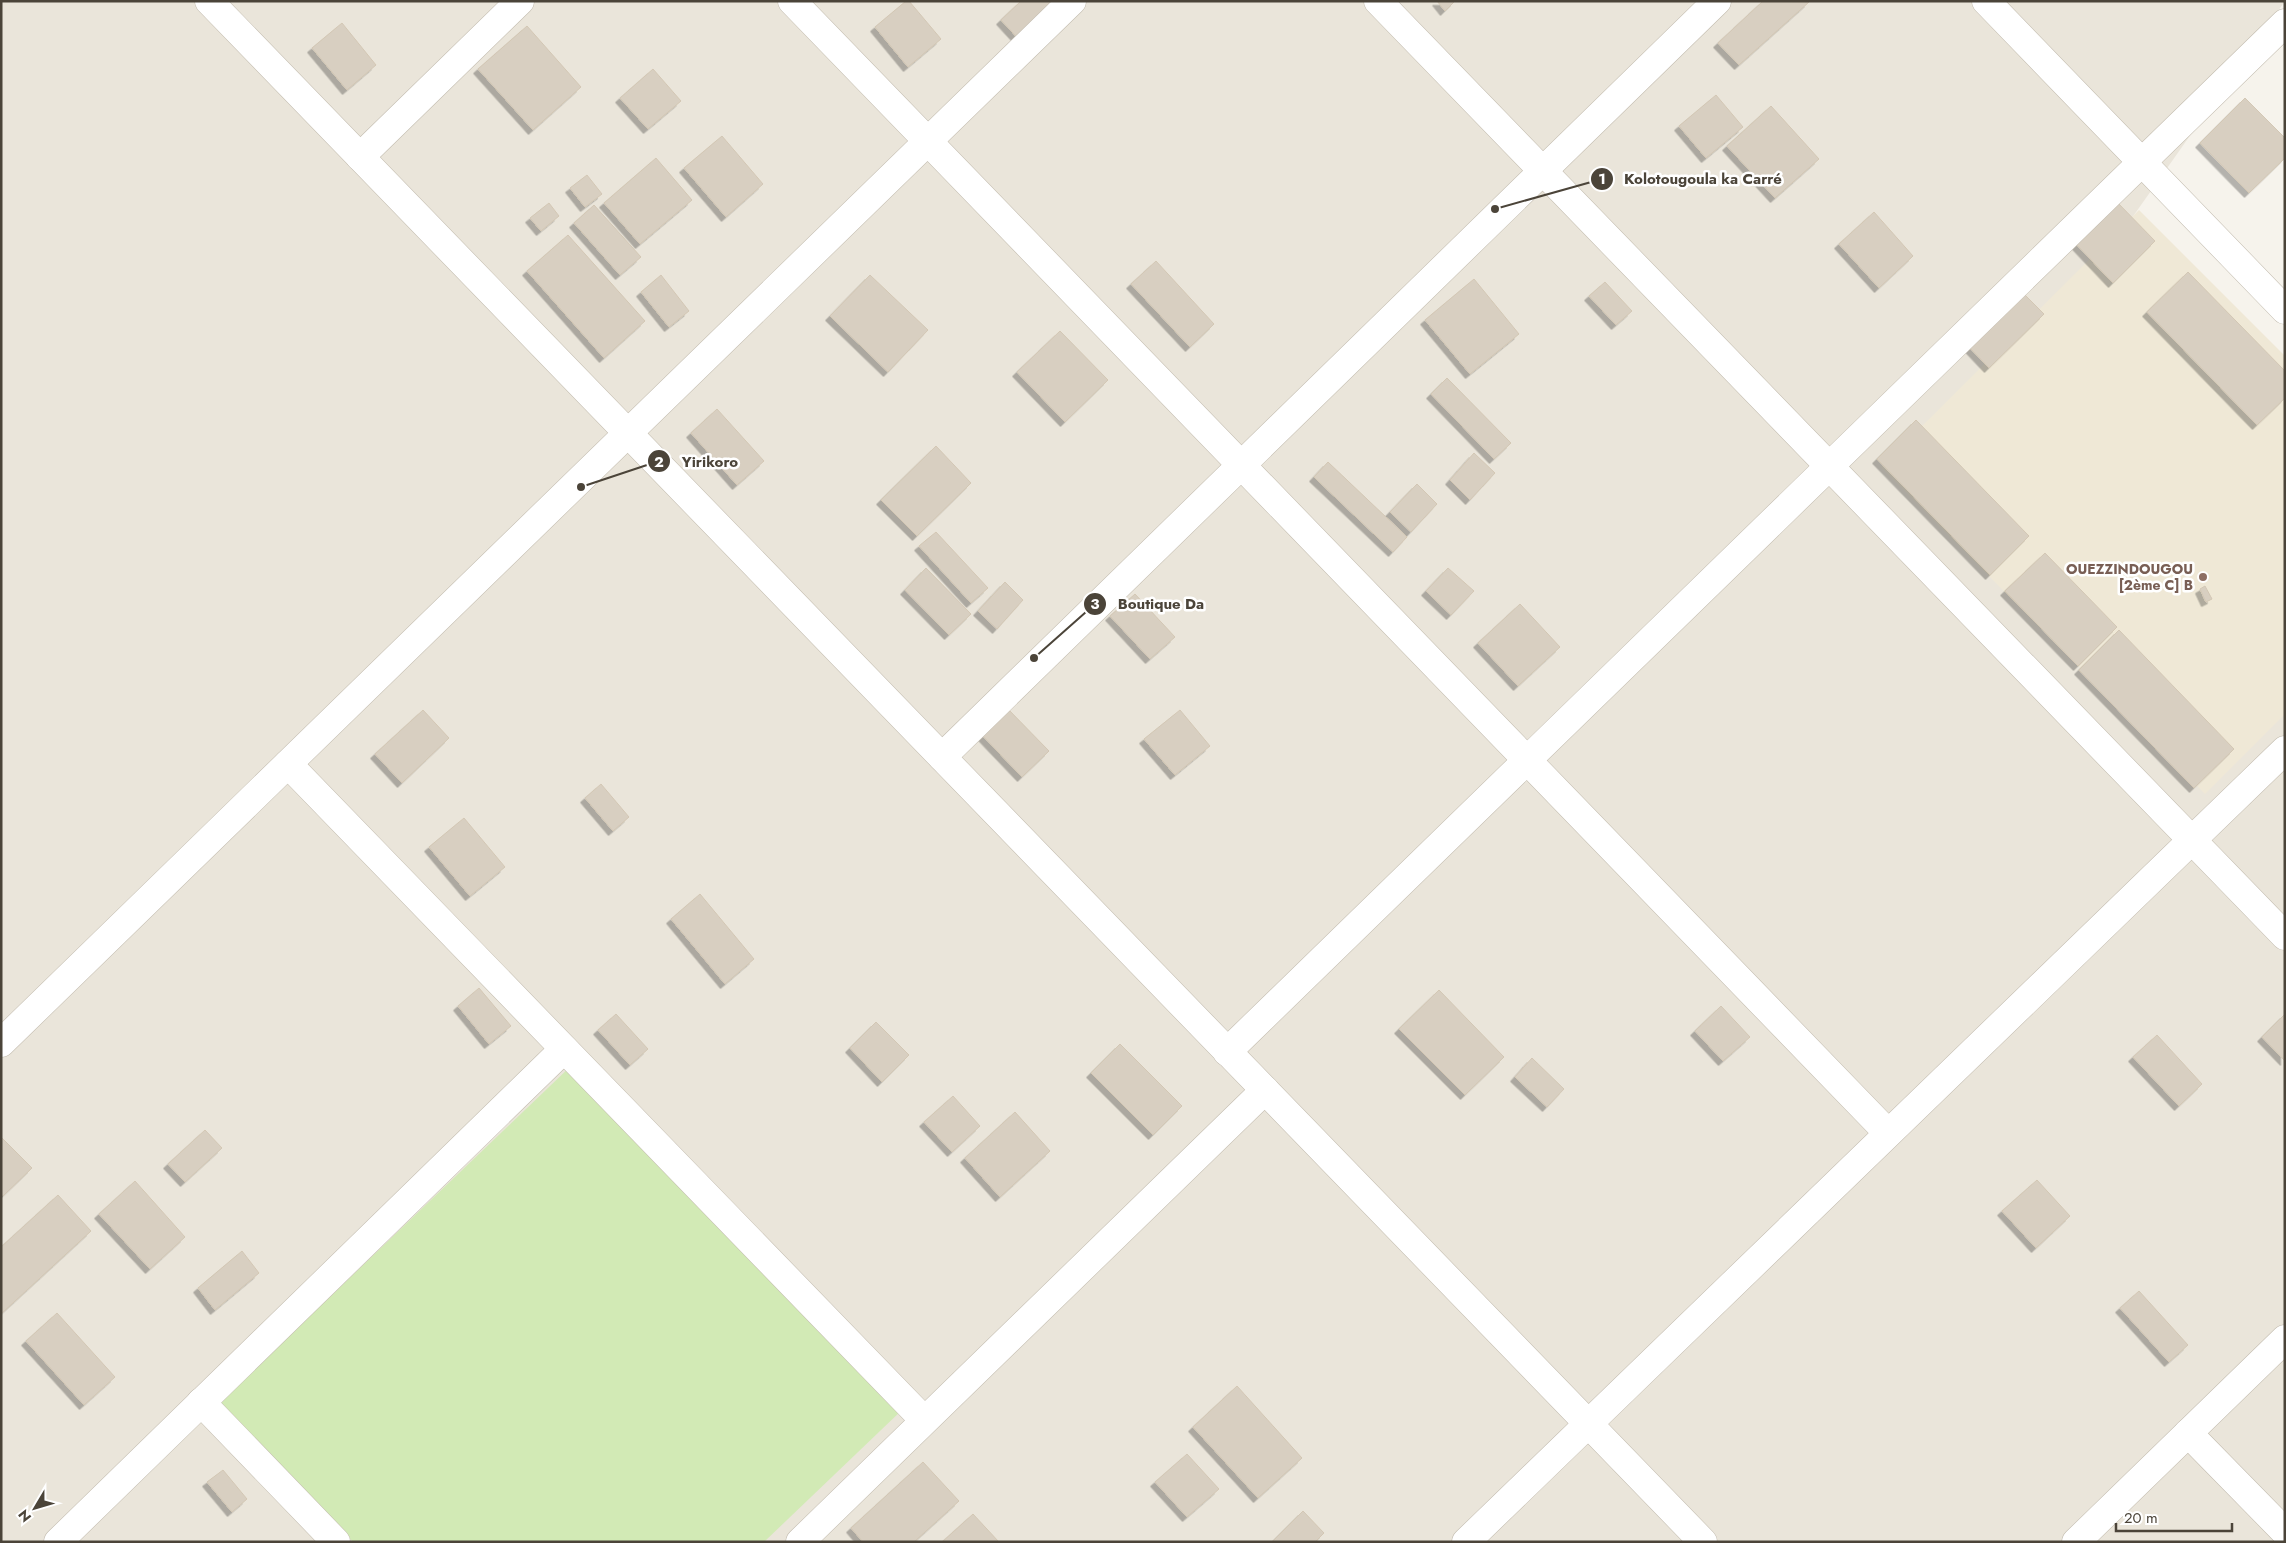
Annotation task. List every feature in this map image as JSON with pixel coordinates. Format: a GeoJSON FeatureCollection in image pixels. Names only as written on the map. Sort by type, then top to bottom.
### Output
{"type":"FeatureCollection","features":[{"type":"Feature","properties":{"kind":"street"},"geometry":{"type":"LineString","coordinates":[[209,1],[1703,1542]]}},
{"type":"Feature","properties":{"kind":"street"},"geometry":{"type":"LineString","coordinates":[[360,157],[520,1]]}},
{"type":"Feature","properties":{"kind":"street"},"geometry":{"type":"LineString","coordinates":[[792,1],[1888,1133]]}},
{"type":"Feature","properties":{"kind":"street"},"geometry":{"type":"LineString","coordinates":[[1,1043],[1072,1]]}},
{"type":"Feature","properties":{"kind":"street"},"geometry":{"type":"LineString","coordinates":[[1378,1],[2285,936]]}},
{"type":"Feature","properties":{"kind":"street"},"geometry":{"type":"LineString","coordinates":[[942,757],[1717,1]]}},
{"type":"Feature","properties":{"kind":"street"},"geometry":{"type":"LineString","coordinates":[[1986,1],[2285,310]]}},
{"type":"Feature","properties":{"kind":"street"},"geometry":{"type":"LineString","coordinates":[[1228,1052],[2285,23]]}},
{"type":"Feature","properties":{"kind":"street"},"geometry":{"type":"LineString","coordinates":[[1466,1542],[2285,750]]}},
{"type":"Feature","properties":{"kind":"street"},"geometry":{"type":"LineString","coordinates":[[288,764],[924,1420]]}},
{"type":"Feature","properties":{"kind":"street"},"geometry":{"type":"LineString","coordinates":[[58,1542],[564,1049]]}},
{"type":"Feature","properties":{"kind":"street"},"geometry":{"type":"LineString","coordinates":[[800,1542],[1265,1090]]}},
{"type":"Feature","properties":{"kind":"street"},"geometry":{"type":"LineString","coordinates":[[2076,1542],[2285,1339]]}},
{"type":"Feature","properties":{"kind":"street"},"geometry":{"type":"LineString","coordinates":[[201,1402],[336,1542]]}},
{"type":"Feature","properties":{"kind":"street"},"geometry":{"type":"LineString","coordinates":[[2188,1433],[2285,1532]]}},
{"type":"Feature","properties":{"kind":"shaded area"},"geometry":{"type":"Polygon","coordinates":[[[1,1],[2285,1],[2062,317],[2285,429],[2285,1542],[1,1542],[1,1]]]}},
{"type":"Feature","properties":{"kind":"shaded area"},"geometry":{"type":"Polygon","coordinates":[[[2139,210],[2285,356],[2285,714],[2205,794],[1881,467],[2139,210]]]}},
{"type":"Feature","properties":{"kind":"green space"},"geometry":{"type":"Polygon","coordinates":[[[573,1064],[903,1409],[764,1542],[353,1542],[220,1402],[573,1064]]]}},
{"type":"Feature","properties":{"kind":"building"},"geometry":{"type":"Polygon","coordinates":[[[906,1],[909,1],[941,39],[908,67],[875,27],[906,1]]]}},
{"type":"Feature","properties":{"kind":"building"},"geometry":{"type":"Polygon","coordinates":[[[1021,1],[1070,1],[1024,45],[1001,20],[1021,1]]]}},
{"type":"Feature","properties":{"kind":"building"},"geometry":{"type":"Polygon","coordinates":[[[1437,1],[1455,1],[1445,11],[1437,1]]]}},
{"type":"Feature","properties":{"kind":"building"},"geometry":{"type":"Polygon","coordinates":[[[1763,1],[1809,2],[1739,65],[1718,43],[1763,1]]]}},
{"type":"Feature","properties":{"kind":"building"},"geometry":{"type":"Polygon","coordinates":[[[342,23],[376,65],[347,90],[312,48],[342,23]]]}},
{"type":"Feature","properties":{"kind":"building"},"geometry":{"type":"Polygon","coordinates":[[[527,26],[581,87],[533,130],[478,69],[527,26]]]}},
{"type":"Feature","properties":{"kind":"building"},"geometry":{"type":"Polygon","coordinates":[[[653,69],[681,101],[648,129],[620,98],[653,69]]]}},
{"type":"Feature","properties":{"kind":"building"},"geometry":{"type":"Polygon","coordinates":[[[1716,95],[1743,127],[1706,158],[1679,126],[1716,95]]]}},
{"type":"Feature","properties":{"kind":"building"},"geometry":{"type":"Polygon","coordinates":[[[2245,98],[2285,138],[2285,158],[2249,193],[2200,143],[2245,98]]]}},
{"type":"Feature","properties":{"kind":"building"},"geometry":{"type":"Polygon","coordinates":[[[1771,106],[1819,159],[1775,198],[1727,146],[1771,106]]]}},
{"type":"Feature","properties":{"kind":"building"},"geometry":{"type":"Polygon","coordinates":[[[722,136],[763,184],[726,217],[684,168],[722,136]]]}},
{"type":"Feature","properties":{"kind":"building"},"geometry":{"type":"Polygon","coordinates":[[[656,158],[692,200],[640,244],[604,203],[656,158]]]}},
{"type":"Feature","properties":{"kind":"building"},"geometry":{"type":"Polygon","coordinates":[[[587,175],[602,194],[585,207],[570,188],[587,175]]]}},
{"type":"Feature","properties":{"kind":"building"},"geometry":{"type":"Polygon","coordinates":[[[2117,202],[2155,241],[2113,283],[2075,243],[2117,202]]]}},
{"type":"Feature","properties":{"kind":"building"},"geometry":{"type":"Polygon","coordinates":[[[549,203],[559,216],[541,231],[530,218],[549,203]]]}},
{"type":"Feature","properties":{"kind":"building"},"geometry":{"type":"Polygon","coordinates":[[[594,205],[641,257],[620,275],[574,223],[594,205]]]}},
{"type":"Feature","properties":{"kind":"building"},"geometry":{"type":"Polygon","coordinates":[[[1874,212],[1913,256],[1879,288],[1839,244],[1874,212]]]}},
{"type":"Feature","properties":{"kind":"building"},"geometry":{"type":"Polygon","coordinates":[[[568,235],[645,321],[604,358],[527,271],[568,235]]]}},
{"type":"Feature","properties":{"kind":"building"},"geometry":{"type":"Polygon","coordinates":[[[1156,261],[1214,324],[1190,347],[1131,284],[1156,261]]]}},
{"type":"Feature","properties":{"kind":"building"},"geometry":{"type":"Polygon","coordinates":[[[2188,272],[2285,371],[2285,398],[2257,425],[2147,312],[2188,272]]]}},
{"type":"Feature","properties":{"kind":"building"},"geometry":{"type":"Polygon","coordinates":[[[661,275],[689,311],[669,327],[641,292],[661,275]]]}},
{"type":"Feature","properties":{"kind":"building"},"geometry":{"type":"Polygon","coordinates":[[[870,275],[928,330],[888,372],[830,316],[870,275]]]}},
{"type":"Feature","properties":{"kind":"building"},"geometry":{"type":"Polygon","coordinates":[[[1474,279],[1519,334],[1470,374],[1425,320],[1474,279]]]}},
{"type":"Feature","properties":{"kind":"building"},"geometry":{"type":"Polygon","coordinates":[[[1605,282],[1632,311],[1616,325],[1589,296],[1605,282]]]}},
{"type":"Feature","properties":{"kind":"building"},"geometry":{"type":"Polygon","coordinates":[[[2023,293],[2044,314],[1989,368],[1969,347],[2023,293]]]}},
{"type":"Feature","properties":{"kind":"building"},"geometry":{"type":"Polygon","coordinates":[[[1060,331],[1108,380],[1065,422],[1017,372],[1060,331]]]}},
{"type":"Feature","properties":{"kind":"building"},"geometry":{"type":"Polygon","coordinates":[[[1447,378],[1511,443],[1494,459],[1431,394],[1447,378]]]}},
{"type":"Feature","properties":{"kind":"building"},"geometry":{"type":"Polygon","coordinates":[[[717,409],[764,461],[737,485],[691,433],[717,409]]]}},
{"type":"Feature","properties":{"kind":"building"},"geometry":{"type":"Polygon","coordinates":[[[1916,420],[2029,536],[1990,575],[1877,459],[1916,420]]]}},
{"type":"Feature","properties":{"kind":"building"},"geometry":{"type":"Polygon","coordinates":[[[936,446],[971,483],[917,536],[881,500],[936,446]]]}},
{"type":"Feature","properties":{"kind":"building"},"geometry":{"type":"Polygon","coordinates":[[[1474,453],[1495,473],[1470,500],[1450,480],[1474,453]]]}},
{"type":"Feature","properties":{"kind":"building"},"geometry":{"type":"Polygon","coordinates":[[[1328,462],[1407,537],[1393,552],[1314,477],[1328,462]]]}},
{"type":"Feature","properties":{"kind":"building"},"geometry":{"type":"Polygon","coordinates":[[[1417,484],[1437,504],[1411,532],[1390,512],[1417,484]]]}},
{"type":"Feature","properties":{"kind":"building"},"geometry":{"type":"Polygon","coordinates":[[[936,532],[988,588],[971,603],[919,546],[936,532]]]}},
{"type":"Feature","properties":{"kind":"building"},"geometry":{"type":"Polygon","coordinates":[[[2045,553],[2117,627],[2078,666],[2005,591],[2045,553]]]}},
{"type":"Feature","properties":{"kind":"building"},"geometry":{"type":"Polygon","coordinates":[[[926,568],[971,614],[949,635],[905,590],[926,568]]]}},
{"type":"Feature","properties":{"kind":"building"},"geometry":{"type":"Polygon","coordinates":[[[1448,568],[1474,591],[1451,615],[1426,591],[1448,568]]]}},
{"type":"Feature","properties":{"kind":"building"},"geometry":{"type":"Polygon","coordinates":[[[1005,582],[1023,600],[997,629],[978,611],[1005,582]]]}},
{"type":"Feature","properties":{"kind":"building"},"geometry":{"type":"Polygon","coordinates":[[[2205,586],[2212,599],[2206,602],[2200,589],[2205,586]]]}},
{"type":"Feature","properties":{"kind":"building"},"geometry":{"type":"Polygon","coordinates":[[[1135,594],[1175,637],[1150,659],[1110,616],[1135,594]]]}},
{"type":"Feature","properties":{"kind":"building"},"geometry":{"type":"Polygon","coordinates":[[[1520,604],[1560,647],[1518,686],[1478,643],[1520,604]]]}},
{"type":"Feature","properties":{"kind":"building"},"geometry":{"type":"Polygon","coordinates":[[[2119,630],[2234,749],[2194,788],[2079,670],[2119,630]]]}},
{"type":"Feature","properties":{"kind":"building"},"geometry":{"type":"Polygon","coordinates":[[[1005,706],[1049,751],[1022,777],[979,732],[1005,706]]]}},
{"type":"Feature","properties":{"kind":"building"},"geometry":{"type":"Polygon","coordinates":[[[423,710],[449,738],[402,783],[375,754],[423,710]]]}},
{"type":"Feature","properties":{"kind":"building"},"geometry":{"type":"Polygon","coordinates":[[[1180,710],[1210,746],[1175,775],[1144,739],[1180,710]]]}},
{"type":"Feature","properties":{"kind":"building"},"geometry":{"type":"Polygon","coordinates":[[[601,784],[629,817],[613,831],[585,798],[601,784]]]}},
{"type":"Feature","properties":{"kind":"building"},"geometry":{"type":"Polygon","coordinates":[[[464,818],[505,867],[470,896],[429,847],[464,818]]]}},
{"type":"Feature","properties":{"kind":"building"},"geometry":{"type":"Polygon","coordinates":[[[700,894],[754,959],[725,984],[671,919],[700,894]]]}},
{"type":"Feature","properties":{"kind":"building"},"geometry":{"type":"Polygon","coordinates":[[[479,988],[511,1026],[489,1044],[458,1006],[479,988]]]}},
{"type":"Feature","properties":{"kind":"building"},"geometry":{"type":"Polygon","coordinates":[[[1439,990],[1504,1057],[1465,1095],[1399,1029],[1439,990]]]}},
{"type":"Feature","properties":{"kind":"building"},"geometry":{"type":"Polygon","coordinates":[[[1721,1006],[1750,1037],[1723,1061],[1695,1031],[1721,1006]]]}},
{"type":"Feature","properties":{"kind":"building"},"geometry":{"type":"Polygon","coordinates":[[[616,1014],[648,1049],[630,1065],[598,1030],[616,1014]]]}},
{"type":"Feature","properties":{"kind":"building"},"geometry":{"type":"Polygon","coordinates":[[[2285,1014],[2285,1061],[2262,1037],[2285,1014]]]}},
{"type":"Feature","properties":{"kind":"building"},"geometry":{"type":"Polygon","coordinates":[[[876,1022],[909,1055],[882,1082],[850,1048],[876,1022]]]}},
{"type":"Feature","properties":{"kind":"building"},"geometry":{"type":"Polygon","coordinates":[[[2157,1035],[2202,1084],[2179,1106],[2133,1057],[2157,1035]]]}},
{"type":"Feature","properties":{"kind":"building"},"geometry":{"type":"Polygon","coordinates":[[[1120,1044],[1182,1106],[1153,1135],[1091,1073],[1120,1044]]]}},
{"type":"Feature","properties":{"kind":"building"},"geometry":{"type":"Polygon","coordinates":[[[1532,1058],[1564,1089],[1547,1107],[1515,1077],[1532,1058]]]}},
{"type":"Feature","properties":{"kind":"building"},"geometry":{"type":"Polygon","coordinates":[[[953,1096],[980,1126],[952,1152],[924,1122],[953,1096]]]}},
{"type":"Feature","properties":{"kind":"building"},"geometry":{"type":"Polygon","coordinates":[[[1015,1112],[1050,1151],[1000,1197],[965,1158],[1015,1112]]]}},
{"type":"Feature","properties":{"kind":"building"},"geometry":{"type":"Polygon","coordinates":[[[205,1130],[222,1148],[185,1182],[168,1164],[205,1130]]]}},
{"type":"Feature","properties":{"kind":"building"},"geometry":{"type":"Polygon","coordinates":[[[1,1137],[32,1168],[3,1196],[1,1194],[1,1137]]]}},
{"type":"Feature","properties":{"kind":"building"},"geometry":{"type":"Polygon","coordinates":[[[2037,1180],[2070,1216],[2036,1248],[2002,1211],[2037,1180]]]}},
{"type":"Feature","properties":{"kind":"building"},"geometry":{"type":"Polygon","coordinates":[[[135,1181],[185,1237],[150,1269],[99,1214],[135,1181]]]}},
{"type":"Feature","properties":{"kind":"building"},"geometry":{"type":"Polygon","coordinates":[[[58,1195],[91,1231],[1,1314],[1,1247],[58,1195]]]}},
{"type":"Feature","properties":{"kind":"building"},"geometry":{"type":"Polygon","coordinates":[[[242,1251],[259,1273],[215,1310],[198,1288],[242,1251]]]}},
{"type":"Feature","properties":{"kind":"building"},"geometry":{"type":"Polygon","coordinates":[[[2139,1291],[2188,1345],[2169,1362],[2120,1308],[2139,1291]]]}},
{"type":"Feature","properties":{"kind":"building"},"geometry":{"type":"Polygon","coordinates":[[[57,1313],[115,1377],[84,1405],[26,1341],[57,1313]]]}},
{"type":"Feature","properties":{"kind":"building"},"geometry":{"type":"Polygon","coordinates":[[[1237,1386],[1302,1458],[1258,1498],[1193,1427],[1237,1386]]]}},
{"type":"Feature","properties":{"kind":"building"},"geometry":{"type":"Polygon","coordinates":[[[1187,1454],[1219,1489],[1187,1517],[1155,1482],[1187,1454]]]}},
{"type":"Feature","properties":{"kind":"building"},"geometry":{"type":"Polygon","coordinates":[[[923,1462],[959,1501],[914,1542],[863,1542],[851,1528],[923,1462]]]}},
{"type":"Feature","properties":{"kind":"building"},"geometry":{"type":"Polygon","coordinates":[[[223,1470],[247,1499],[232,1512],[207,1482],[223,1470]]]}},
{"type":"Feature","properties":{"kind":"building"},"geometry":{"type":"Polygon","coordinates":[[[1303,1511],[1324,1533],[1315,1542],[1272,1542],[1303,1511]]]}},
{"type":"Feature","properties":{"kind":"building"},"geometry":{"type":"Polygon","coordinates":[[[973,1514],[999,1542],[942,1542],[973,1514]]]}},
{"type":"Feature","properties":{"kind":"place","name":"Kolotougoula ka Carré"},"geometry":{"type":"Point","coordinates":[1495,209]}},
{"type":"Feature","properties":{"kind":"place","name":"Yirikoro"},"geometry":{"type":"Point","coordinates":[581,487]}},
{"type":"Feature","properties":{"kind":"place","name":"OUEZZINDOUGOU [2ème C] B"},"geometry":{"type":"Point","coordinates":[2203,577]}},
{"type":"Feature","properties":{"kind":"place","name":"Boutique Da"},"geometry":{"type":"Point","coordinates":[1034,658]}}]}
